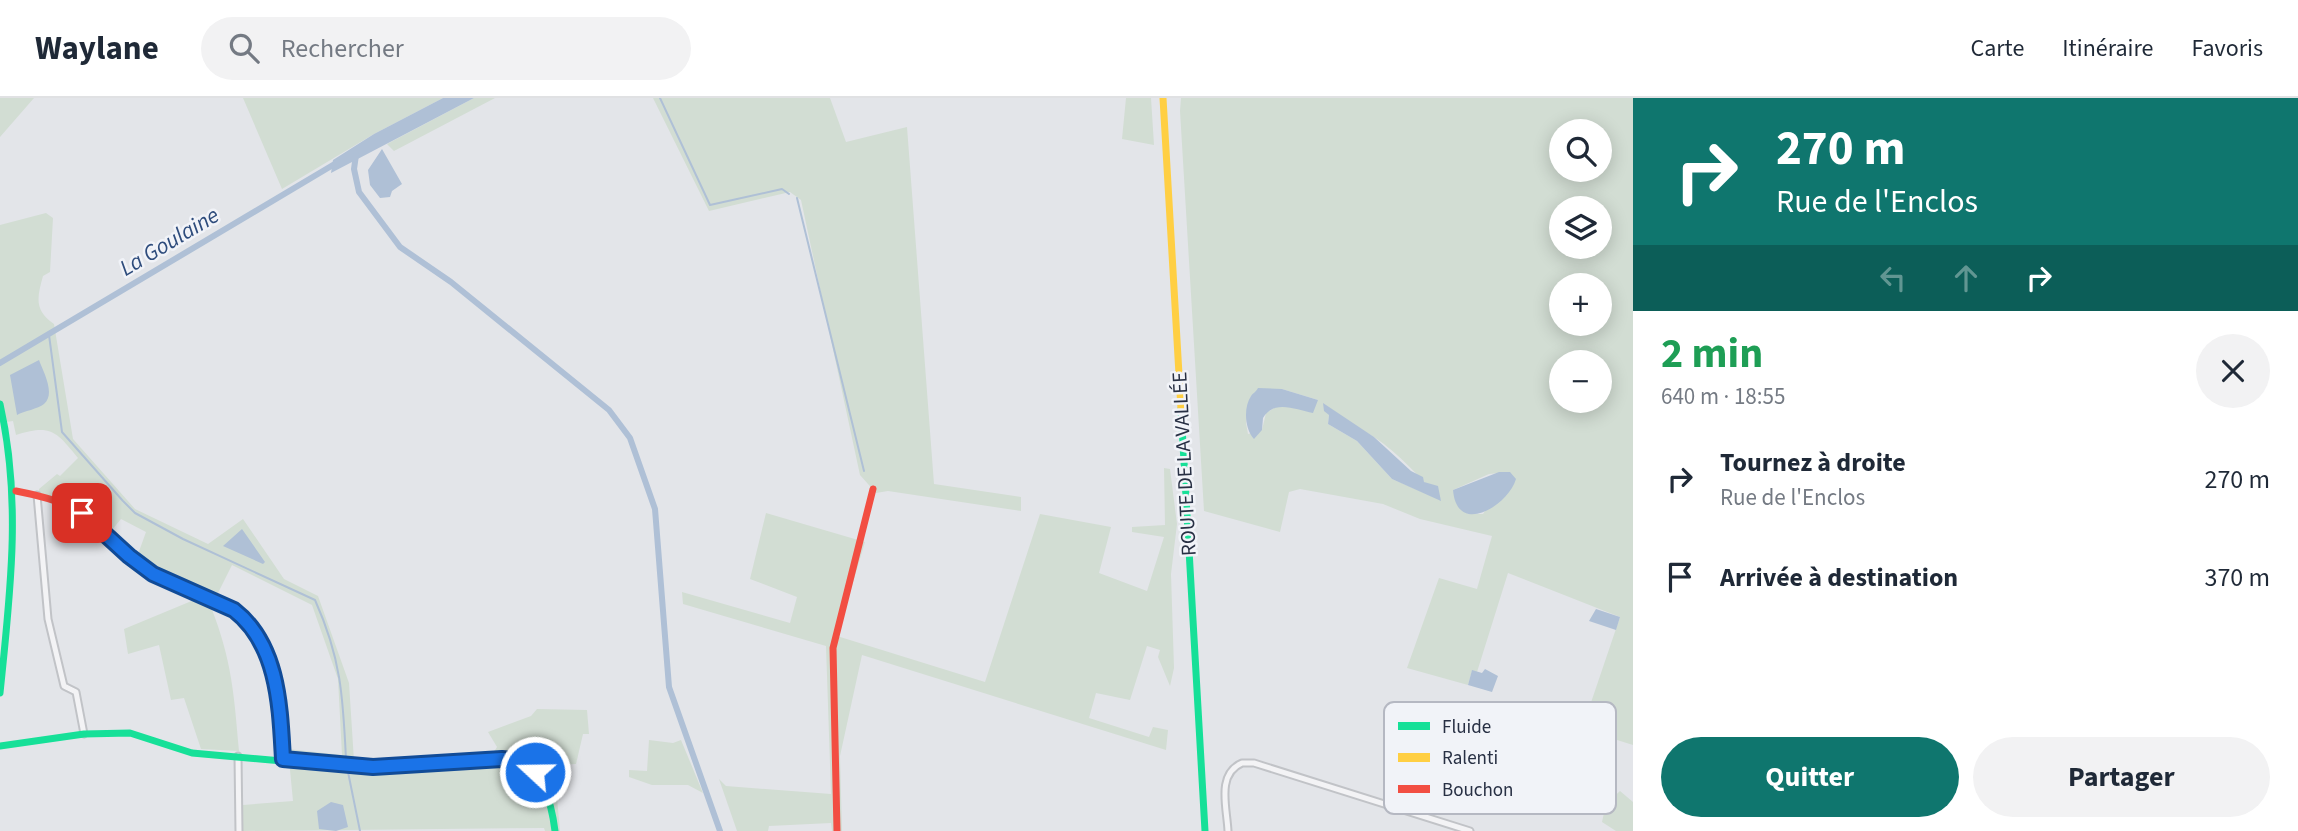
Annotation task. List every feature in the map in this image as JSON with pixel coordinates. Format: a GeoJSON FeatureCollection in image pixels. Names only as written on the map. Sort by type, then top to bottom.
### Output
{"type":"FeatureCollection","features":[{"type":"Feature","properties":{"kind":"street","name":"ROUTE DE LA VALLÉE"},"geometry":{"type":"LineString","coordinates":[[1163,98],[1205,831]]}},
{"type":"Feature","properties":{"kind":"street"},"geometry":{"type":"LineString","coordinates":[[0,404],[16,491],[0,693]]}},
{"type":"Feature","properties":{"kind":"street"},"geometry":{"type":"LineString","coordinates":[[837,831],[833,648],[873,489]]}},
{"type":"Feature","properties":{"kind":"street"},"geometry":{"type":"LineString","coordinates":[[16,491],[37,495],[82,513],[153,574],[234,610],[245,618],[272,667],[282,725],[283,759]]}},
{"type":"Feature","properties":{"kind":"street"},"geometry":{"type":"LineString","coordinates":[[37,495],[48,619],[64,686],[76,692],[84,734]]}},
{"type":"Feature","properties":{"kind":"street"},"geometry":{"type":"LineString","coordinates":[[0,747],[84,734],[130,733],[178,750],[373,767],[514,760],[535,772],[546,787],[555,831]]}},
{"type":"Feature","properties":{"kind":"street"},"geometry":{"type":"LineString","coordinates":[[237,756],[239,831]]}},
{"type":"Feature","properties":{"kind":"street"},"geometry":{"type":"LineString","coordinates":[[1228,831],[1225,783],[1227,774],[1242,762],[1254,763],[1384,804]]}},
{"type":"Feature","properties":{"kind":"street"},"geometry":{"type":"LineString","coordinates":[[1416,814],[1470,831]]}},
{"type":"Feature","properties":{"kind":"shaded area"},"geometry":{"type":"Polygon","coordinates":[[[0,98],[34,98],[0,137],[0,98]]]}},
{"type":"Feature","properties":{"kind":"shaded area"},"geometry":{"type":"Polygon","coordinates":[[[243,98],[443,98],[374,134],[282,189],[243,98]]]}},
{"type":"Feature","properties":{"kind":"shaded area"},"geometry":{"type":"Polygon","coordinates":[[[474,98],[495,98],[394,151],[387,144],[474,98]]]}},
{"type":"Feature","properties":{"kind":"shaded area"},"geometry":{"type":"Polygon","coordinates":[[[653,98],[830,98],[846,142],[907,127],[934,484],[1021,497],[1021,511],[888,491],[876,493],[860,475],[801,200],[790,192],[709,211],[653,98]]]}},
{"type":"Feature","properties":{"kind":"shaded area"},"geometry":{"type":"Polygon","coordinates":[[[1126,98],[1151,98],[1154,145],[1122,139],[1126,98]]]}},
{"type":"Feature","properties":{"kind":"shaded area"},"geometry":{"type":"Polygon","coordinates":[[[1181,98],[1633,98],[1633,745],[1616,740],[1616,702],[1591,702],[1620,617],[1508,573],[1477,672],[1472,671],[1468,685],[1407,668],[1439,578],[1477,589],[1492,536],[1420,519],[1383,504],[1300,489],[1289,492],[1280,532],[1204,511],[1181,98]],[[1282,389],[1258,392],[1251,396],[1246,423],[1248,434],[1262,430],[1266,413],[1276,407],[1318,400],[1282,389]],[[1329,415],[1328,424],[1357,441],[1392,479],[1441,500],[1383,443],[1329,415]],[[1510,472],[1489,474],[1453,490],[1468,514],[1483,514],[1510,472]]]}},
{"type":"Feature","properties":{"kind":"shaded area"},"geometry":{"type":"Polygon","coordinates":[[[46,213],[53,218],[50,272],[43,276],[39,303],[43,314],[54,324],[73,439],[135,509],[208,544],[243,519],[284,579],[318,596],[349,683],[354,761],[492,755],[497,747],[488,732],[531,716],[537,709],[587,710],[589,734],[583,734],[576,764],[554,765],[560,831],[545,831],[544,828],[243,831],[243,805],[293,801],[288,749],[342,755],[338,679],[312,605],[232,565],[211,607],[224,644],[231,678],[239,751],[201,749],[184,698],[171,700],[159,645],[128,654],[124,629],[194,600],[199,590],[137,557],[146,532],[121,519],[111,531],[80,507],[39,493],[39,489],[57,474],[60,476],[78,458],[64,441],[52,432],[37,430],[16,435],[13,421],[0,423],[0,225],[46,213]]]}},
{"type":"Feature","properties":{"kind":"shaded area"},"geometry":{"type":"Polygon","coordinates":[[[1164,468],[1170,469],[1177,524],[1171,574],[1174,668],[1170,686],[1158,657],[1160,650],[1147,646],[1130,700],[1096,693],[1089,718],[1149,737],[1153,727],[1168,730],[1166,750],[862,655],[840,756],[842,831],[832,831],[831,823],[769,826],[768,831],[737,831],[719,779],[726,786],[831,794],[826,646],[683,604],[682,592],[790,623],[797,597],[750,579],[766,513],[865,542],[837,636],[985,682],[1040,514],[1111,527],[1099,573],[1147,591],[1164,537],[1132,532],[1132,527],[1165,525],[1164,468]]]}},
{"type":"Feature","properties":{"kind":"shaded area"},"geometry":{"type":"Polygon","coordinates":[[[649,740],[673,743],[681,740],[703,793],[688,785],[652,785],[629,777],[629,770],[647,771],[649,740]]]}},
{"type":"Feature","properties":{"kind":"shaded area"},"geometry":{"type":"Polygon","coordinates":[[[1620,791],[1633,802],[1633,831],[1616,831],[1602,822],[1604,814],[1616,814],[1616,795],[1620,791]]]}},
{"type":"Feature","properties":{"kind":"water"},"geometry":{"type":"Polygon","coordinates":[[[443,98],[474,98],[331,173],[333,160],[374,134],[443,98]]]}},
{"type":"Feature","properties":{"kind":"water"},"geometry":{"type":"Polygon","coordinates":[[[382,149],[402,184],[392,191],[390,197],[380,198],[370,185],[368,170],[382,149]]]}},
{"type":"Feature","properties":{"kind":"water"},"geometry":{"type":"Polygon","coordinates":[[[39,360],[48,382],[47,400],[41,406],[17,415],[10,375],[39,360]]]}},
{"type":"Feature","properties":{"kind":"water"},"geometry":{"type":"Polygon","coordinates":[[[1258,388],[1282,389],[1318,400],[1313,413],[1286,407],[1268,412],[1263,418],[1262,430],[1254,439],[1247,425],[1246,413],[1248,401],[1258,388]]]}},
{"type":"Feature","properties":{"kind":"water"},"geometry":{"type":"Polygon","coordinates":[[[1323,403],[1374,437],[1411,471],[1423,477],[1424,482],[1438,486],[1441,501],[1392,479],[1357,441],[1328,424],[1329,415],[1324,411],[1323,403]]]}},
{"type":"Feature","properties":{"kind":"water"},"geometry":{"type":"Polygon","coordinates":[[[1499,472],[1510,472],[1516,479],[1503,499],[1483,512],[1463,512],[1457,504],[1453,490],[1499,472]]]}},
{"type":"Feature","properties":{"kind":"water"},"geometry":{"type":"Polygon","coordinates":[[[242,529],[265,562],[263,564],[223,546],[242,529]]]}},
{"type":"Feature","properties":{"kind":"water"},"geometry":{"type":"Polygon","coordinates":[[[1596,609],[1620,617],[1616,630],[1589,621],[1596,609]]]}},
{"type":"Feature","properties":{"kind":"water"},"geometry":{"type":"Polygon","coordinates":[[[1485,669],[1498,676],[1492,692],[1468,685],[1472,670],[1482,673],[1485,669]]]}},
{"type":"Feature","properties":{"kind":"water"},"geometry":{"type":"Polygon","coordinates":[[[331,802],[343,805],[348,827],[336,831],[319,829],[317,811],[331,802]]]}},
{"type":"Feature","properties":{"kind":"waterway"},"geometry":{"type":"LineString","coordinates":[[660,98],[710,205],[782,189],[789,194]]}},
{"type":"Feature","properties":{"kind":"waterway"},"geometry":{"type":"LineString","coordinates":[[356,155],[354,169],[359,192],[400,247],[451,282],[609,410],[630,438],[655,509],[669,687],[720,831]]}},
{"type":"Feature","properties":{"kind":"waterway","name":"La Goulaine"},"geometry":{"type":"LineString","coordinates":[[0,363],[338,162]]}},
{"type":"Feature","properties":{"kind":"waterway"},"geometry":{"type":"LineString","coordinates":[[797,198],[864,471]]}},
{"type":"Feature","properties":{"kind":"waterway"},"geometry":{"type":"LineString","coordinates":[[49,335],[62,432],[135,513],[183,539],[315,600],[330,640],[339,678],[346,759]]}},
{"type":"Feature","properties":{"kind":"waterway"},"geometry":{"type":"LineString","coordinates":[[348,772],[360,831]]}},
{"type":"Feature","properties":{"kind":"traffic: fast"},"geometry":{"type":"LineString","coordinates":[[0,404],[7,440],[12,512],[10,584],[0,693]]}},
{"type":"Feature","properties":{"kind":"traffic: fast"},"geometry":{"type":"LineString","coordinates":[[1181,409],[1205,831]]}},
{"type":"Feature","properties":{"kind":"traffic: fast"},"geometry":{"type":"LineString","coordinates":[[0,746],[84,734],[130,733],[192,753],[349,767],[514,760],[533,773],[539,781],[548,799],[555,831]]}},
{"type":"Feature","properties":{"kind":"traffic: slow"},"geometry":{"type":"LineString","coordinates":[[1163,98],[1181,409]]}},
{"type":"Feature","properties":{"kind":"traffic: jam"},"geometry":{"type":"LineString","coordinates":[[837,831],[833,648],[873,489]]}},
{"type":"Feature","properties":{"kind":"traffic: jam"},"geometry":{"type":"LineString","coordinates":[[16,491],[50,499],[75,509],[98,525],[143,566],[165,579],[224,603],[250,624],[261,640],[275,678],[283,759]]}},
{"type":"Feature","properties":{"kind":"route"},"geometry":{"type":"LineString","coordinates":[[82,513],[153,574],[234,610],[245,618],[272,667],[282,725],[283,759],[349,767],[373,767],[502,759],[514,760],[535,772]]}}]}
